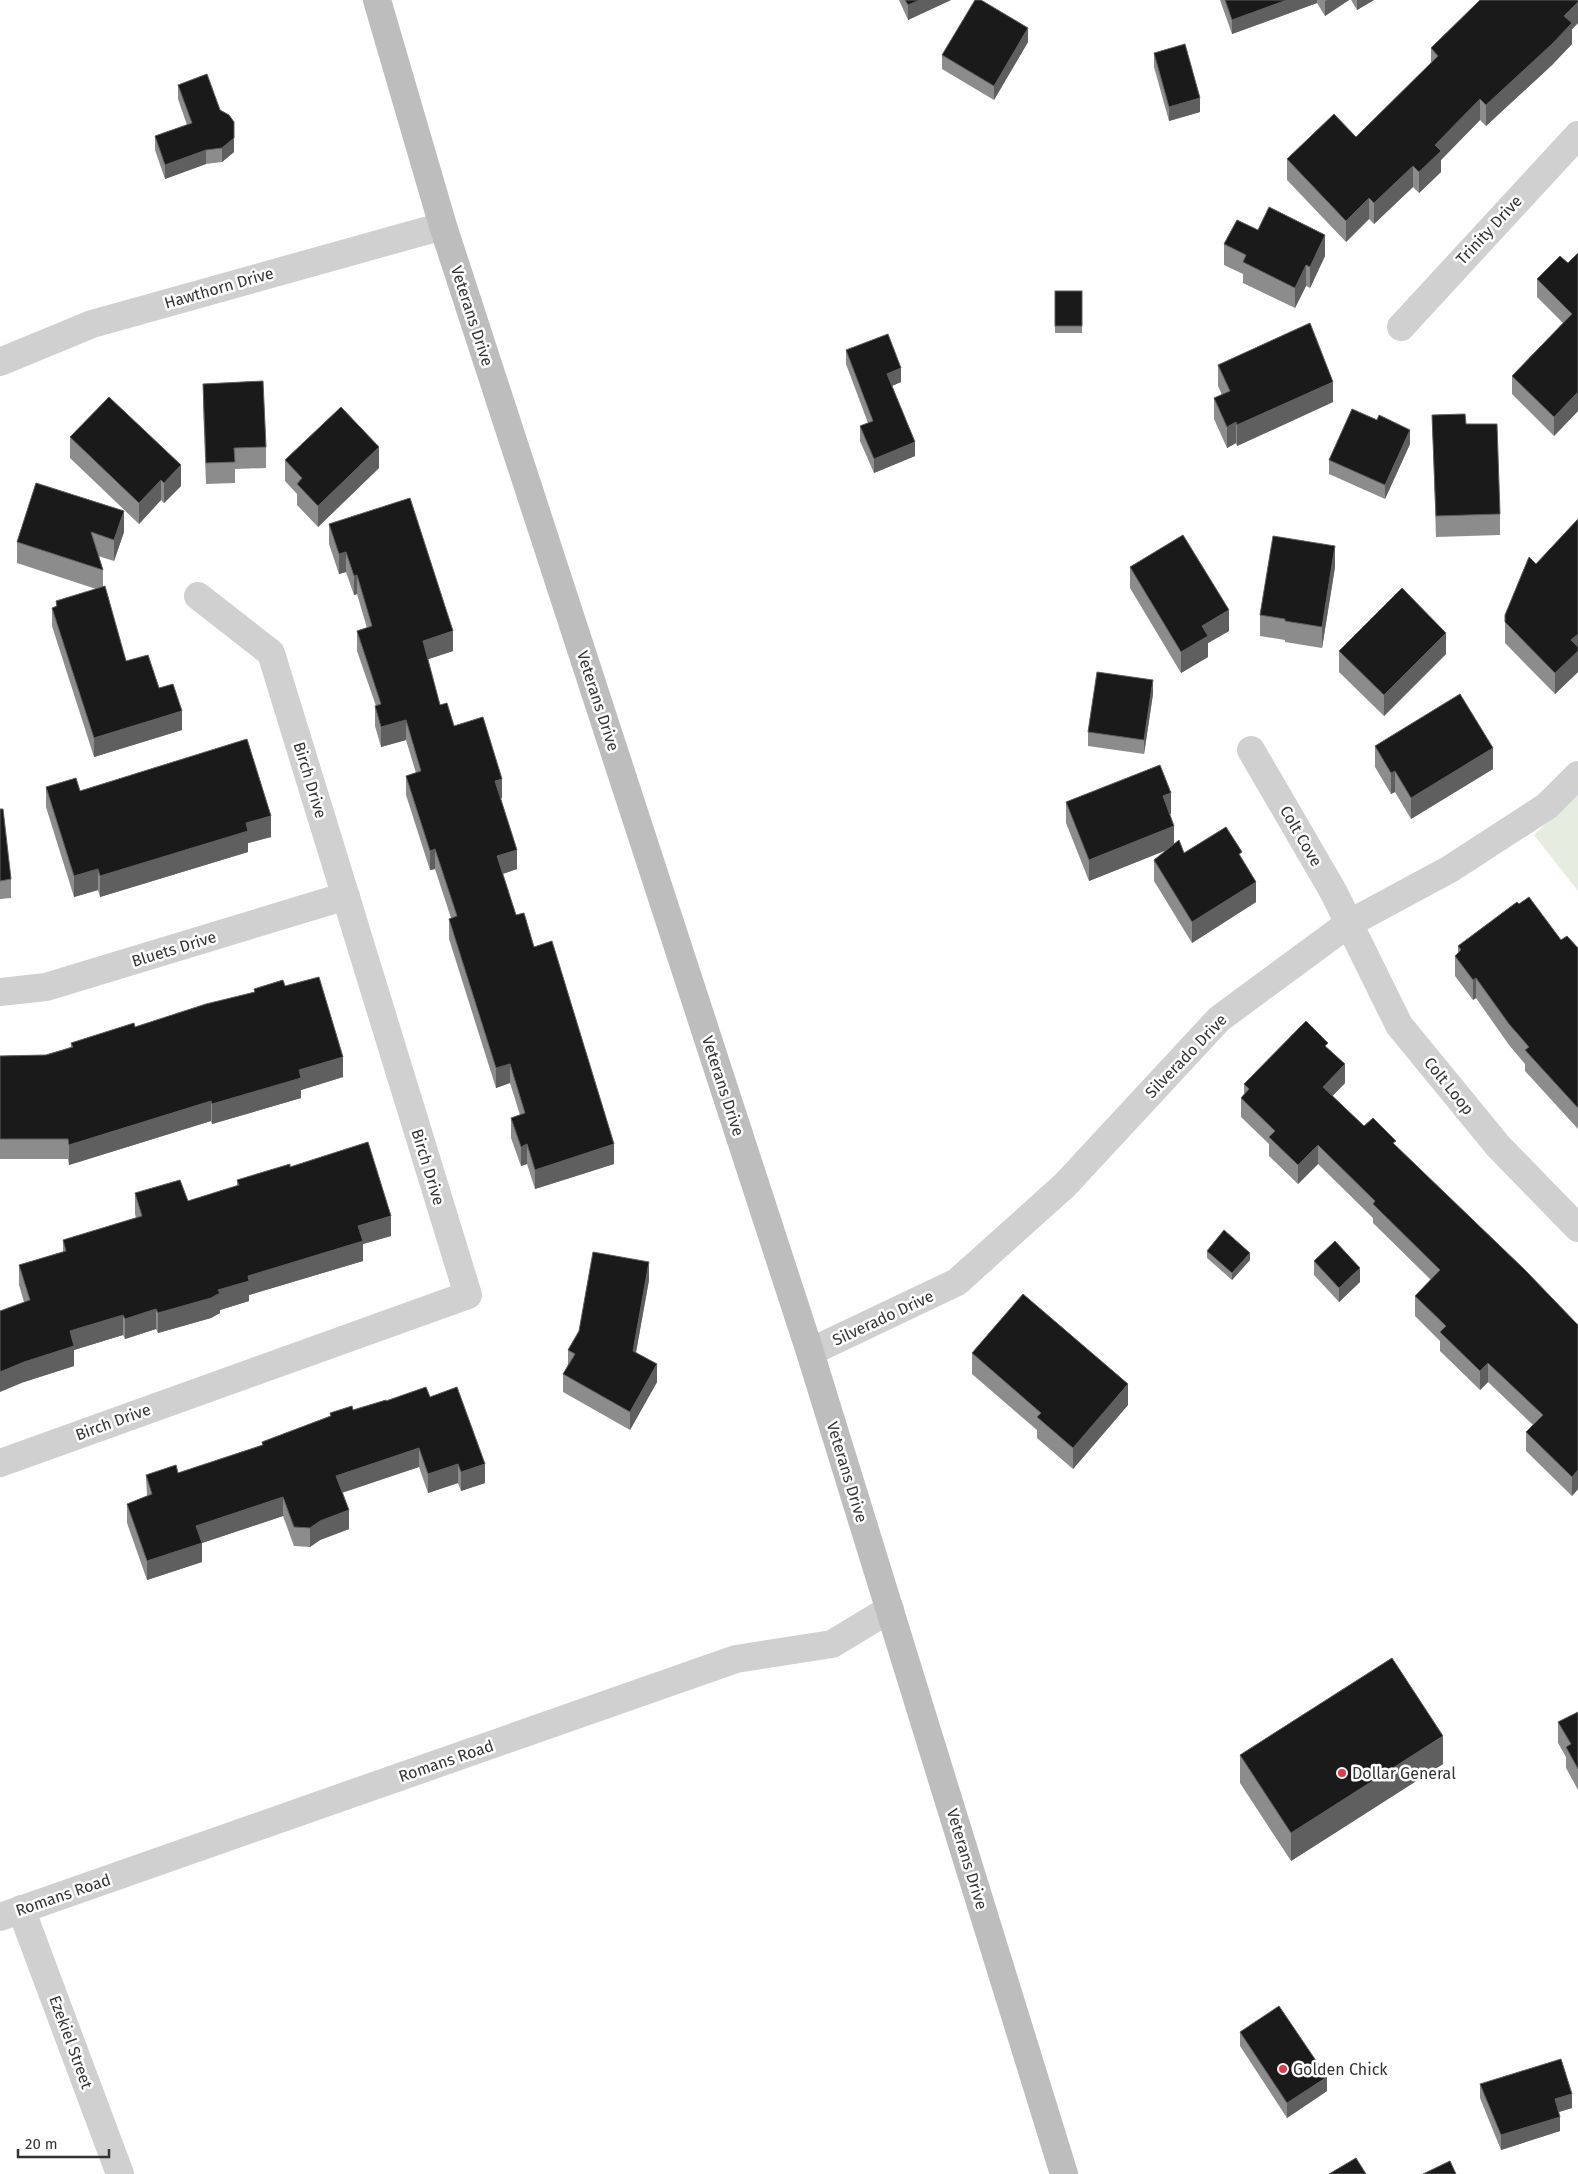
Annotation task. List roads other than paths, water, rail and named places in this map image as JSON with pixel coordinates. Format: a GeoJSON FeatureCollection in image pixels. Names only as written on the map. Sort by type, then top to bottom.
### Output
{"type":"FeatureCollection","features":[{"type":"Feature","properties":{"kind":"main road","name":"Veterans Drive"},"geometry":{"type":"LineString","coordinates":[[376,0],[443,226],[810,1352],[1064,2174]]}},
{"type":"Feature","properties":{"kind":"street","name":"Trinity Drive"},"geometry":{"type":"LineString","coordinates":[[1401,327],[1573,150]]}},
{"type":"Feature","properties":{"kind":"street","name":"Hawthorn Drive"},"geometry":{"type":"LineString","coordinates":[[0,362],[92,324],[443,226]]}},
{"type":"Feature","properties":{"kind":"street","name":"Birch Drive"},"geometry":{"type":"LineString","coordinates":[[0,1463],[468,1295],[271,653],[198,596]]}},
{"type":"Feature","properties":{"kind":"street","name":"Colt Cove"},"geometry":{"type":"LineString","coordinates":[[1250,750],[1333,891],[1348,924]]}},
{"type":"Feature","properties":{"kind":"street","name":"Silverado Drive"},"geometry":{"type":"LineString","coordinates":[[810,1352],[958,1282],[1065,1185],[1220,1019],[1348,924],[1450,869],[1547,806],[1578,775]]}},
{"type":"Feature","properties":{"kind":"street","name":"Bluets Drive"},"geometry":{"type":"LineString","coordinates":[[0,992],[46,987],[346,896]]}},
{"type":"Feature","properties":{"kind":"street","name":"Colt Loop"},"geometry":{"type":"LineString","coordinates":[[1348,924],[1399,1024],[1498,1147],[1578,1228]]}},
{"type":"Feature","properties":{"kind":"street","name":"Romans Road"},"geometry":{"type":"LineString","coordinates":[[11,1913],[736,1659],[832,1644],[890,1610]]}},
{"type":"Feature","properties":{"kind":"street","name":"Ezekiel Street"},"geometry":{"type":"LineString","coordinates":[[11,1913],[120,2174]]}},
{"type":"Feature","properties":{"kind":"place","name":"Dollar General"},"geometry":{"type":"Point","coordinates":[1342,1773]}},
{"type":"Feature","properties":{"kind":"place","name":"Golden Chick"},"geometry":{"type":"Point","coordinates":[1283,2069]}}]}
